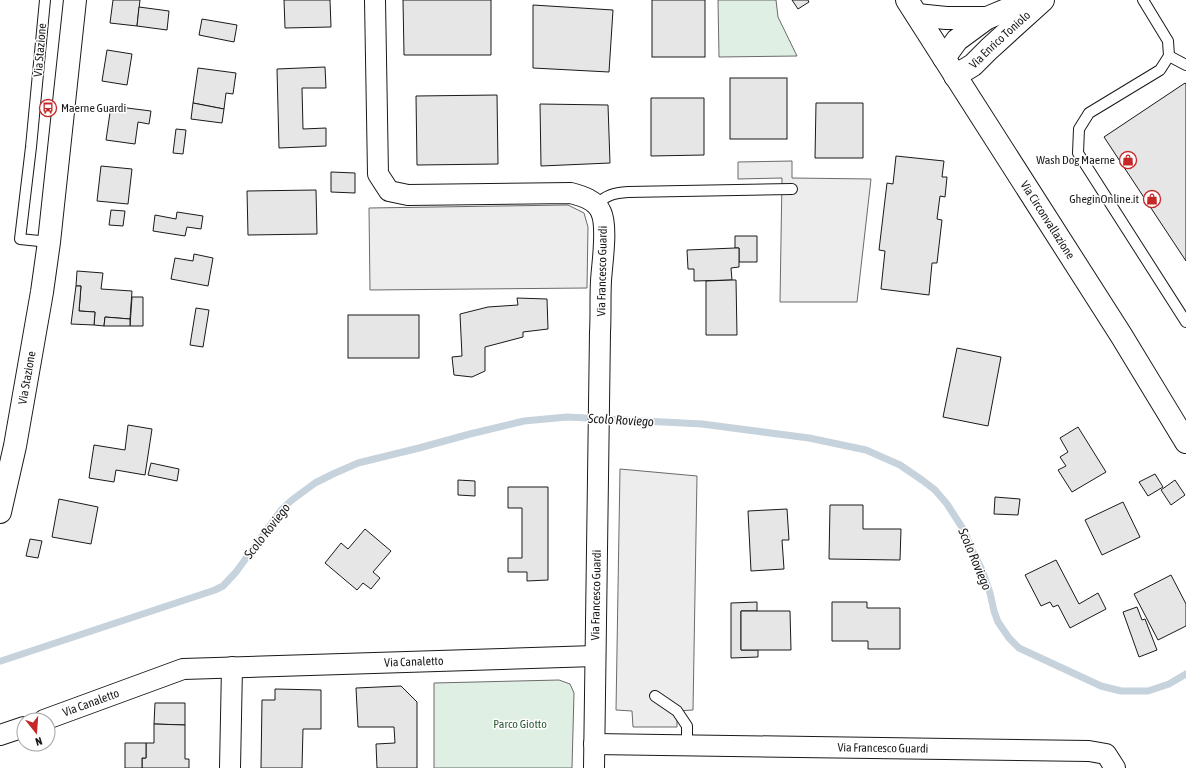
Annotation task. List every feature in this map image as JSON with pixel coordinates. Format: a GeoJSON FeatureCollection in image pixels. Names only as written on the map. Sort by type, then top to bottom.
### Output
{"type":"FeatureCollection","features":[{"type":"Feature","properties":{"kind":"street","name":"Via Stazione"},"geometry":{"type":"LineString","coordinates":[[0,512],[16,439],[42,292],[49,242],[75,0]]}},
{"type":"Feature","properties":{"kind":"street"},"geometry":{"type":"LineString","coordinates":[[375,0],[378,174],[389,191],[408,195],[571,193],[582,196],[596,205]]}},
{"type":"Feature","properties":{"kind":"street","name":"Via Enrico Toniolo"},"geometry":{"type":"LineString","coordinates":[[944,58],[957,40],[987,18],[1030,0]]}},
{"type":"Feature","properties":{"kind":"street","name":"Via Enrico Toniolo"},"geometry":{"type":"LineString","coordinates":[[955,76],[973,65],[1043,0]]}},
{"type":"Feature","properties":{"kind":"street","name":"Via Enrico Toniolo"},"geometry":{"type":"LineString","coordinates":[[912,8],[946,18],[987,18]]}},
{"type":"Feature","properties":{"kind":"street","name":"Via Circonvallazione"},"geometry":{"type":"LineString","coordinates":[[912,8],[1121,335],[1186,442]]}},
{"type":"Feature","properties":{"kind":"street","name":"Via Francesco Guardi"},"geometry":{"type":"LineString","coordinates":[[594,768],[601,283],[604,232],[601,211],[596,205]]}},
{"type":"Feature","properties":{"kind":"street","name":"Via Canaletto"},"geometry":{"type":"LineString","coordinates":[[56,716],[183,669],[595,656]]}},
{"type":"Feature","properties":{"kind":"street"},"geometry":{"type":"LineString","coordinates":[[230,768],[232,667]]}},
{"type":"Feature","properties":{"kind":"street"},"geometry":{"type":"LineString","coordinates":[[0,735],[16,730]]}},
{"type":"Feature","properties":{"kind":"street","name":"Via Francesco Guardi"},"geometry":{"type":"LineString","coordinates":[[594,744],[1089,752],[1106,754],[1115,768]]}},
{"type":"Feature","properties":{"kind":"lane","name":"Via Stazione"},"geometry":{"type":"LineString","coordinates":[[45,0],[31,147],[20,238],[49,242]]}},
{"type":"Feature","properties":{"kind":"lane"},"geometry":{"type":"LineString","coordinates":[[1143,0],[1168,41],[1170,56],[1160,70],[1089,114],[1079,129],[1078,153],[1186,322]]}},
{"type":"Feature","properties":{"kind":"lane"},"geometry":{"type":"LineString","coordinates":[[1170,56],[1186,65]]}},
{"type":"Feature","properties":{"kind":"lane"},"geometry":{"type":"LineString","coordinates":[[596,205],[601,200],[613,194],[628,192],[792,189]]}},
{"type":"Feature","properties":{"kind":"lane"},"geometry":{"type":"LineString","coordinates":[[655,696],[677,711],[687,726],[687,746]]}},
{"type":"Feature","properties":{"kind":"green space"},"geometry":{"type":"Polygon","coordinates":[[[718,0],[776,0],[778,17],[797,56],[719,57],[718,0]]]}},
{"type":"Feature","properties":{"kind":"green space","name":"Parco Giotto"},"geometry":{"type":"Polygon","coordinates":[[[559,680],[570,684],[574,693],[572,768],[434,768],[434,683],[559,680]]]}},
{"type":"Feature","properties":{"kind":"shaded area"},"geometry":{"type":"Polygon","coordinates":[[[792,161],[792,178],[871,179],[857,302],[780,302],[782,178],[738,179],[738,162],[792,161]]]}},
{"type":"Feature","properties":{"kind":"shaded area"},"geometry":{"type":"Polygon","coordinates":[[[568,205],[584,213],[588,227],[587,288],[370,290],[369,208],[568,205]]]}},
{"type":"Feature","properties":{"kind":"shaded area"},"geometry":{"type":"Polygon","coordinates":[[[620,469],[697,476],[693,710],[677,711],[677,727],[633,727],[632,711],[616,710],[620,469]]]}},
{"type":"Feature","properties":{"kind":"building"},"geometry":{"type":"Polygon","coordinates":[[[113,0],[140,0],[137,26],[110,23],[113,0]]]}},
{"type":"Feature","properties":{"kind":"building"},"geometry":{"type":"Polygon","coordinates":[[[284,0],[330,0],[331,27],[285,28],[284,0]]]}},
{"type":"Feature","properties":{"kind":"building"},"geometry":{"type":"Polygon","coordinates":[[[403,0],[491,0],[491,55],[404,55],[403,0]]]}},
{"type":"Feature","properties":{"kind":"building"},"geometry":{"type":"Polygon","coordinates":[[[652,0],[705,0],[705,57],[652,57],[652,0]]]}},
{"type":"Feature","properties":{"kind":"building"},"geometry":{"type":"Polygon","coordinates":[[[792,0],[808,0],[809,2],[798,9],[792,0]]]}},
{"type":"Feature","properties":{"kind":"building"},"geometry":{"type":"Polygon","coordinates":[[[533,5],[613,10],[609,72],[533,68],[533,5]]]}},
{"type":"Feature","properties":{"kind":"building"},"geometry":{"type":"Polygon","coordinates":[[[139,7],[169,11],[167,30],[137,26],[139,7]]]}},
{"type":"Feature","properties":{"kind":"building"},"geometry":{"type":"Polygon","coordinates":[[[202,19],[237,25],[234,42],[199,35],[202,19]]]}},
{"type":"Feature","properties":{"kind":"building"},"geometry":{"type":"Polygon","coordinates":[[[107,50],[132,54],[127,85],[102,81],[107,50]]]}},
{"type":"Feature","properties":{"kind":"building"},"geometry":{"type":"Polygon","coordinates":[[[325,67],[326,88],[302,88],[303,129],[326,128],[326,146],[279,148],[277,69],[325,67]]]}},
{"type":"Feature","properties":{"kind":"building"},"geometry":{"type":"Polygon","coordinates":[[[198,68],[236,73],[233,94],[226,93],[224,109],[193,103],[198,68]]]}},
{"type":"Feature","properties":{"kind":"building"},"geometry":{"type":"Polygon","coordinates":[[[730,78],[787,78],[787,139],[730,139],[730,78]]]}},
{"type":"Feature","properties":{"kind":"building"},"geometry":{"type":"Polygon","coordinates":[[[1185,83],[1186,84],[1186,261],[1104,137],[1185,83]]]}},
{"type":"Feature","properties":{"kind":"building"},"geometry":{"type":"Polygon","coordinates":[[[497,95],[498,164],[417,165],[416,96],[497,95]]]}},
{"type":"Feature","properties":{"kind":"building"},"geometry":{"type":"Polygon","coordinates":[[[651,98],[704,98],[704,155],[651,156],[651,98]]]}},
{"type":"Feature","properties":{"kind":"building"},"geometry":{"type":"Polygon","coordinates":[[[193,103],[224,109],[222,123],[191,119],[193,103]]]}},
{"type":"Feature","properties":{"kind":"building"},"geometry":{"type":"Polygon","coordinates":[[[816,103],[863,103],[863,158],[815,158],[816,103]]]}},
{"type":"Feature","properties":{"kind":"building"},"geometry":{"type":"Polygon","coordinates":[[[540,104],[608,105],[610,163],[541,166],[540,104]]]}},
{"type":"Feature","properties":{"kind":"building"},"geometry":{"type":"Polygon","coordinates":[[[111,106],[151,111],[149,124],[138,122],[135,144],[106,140],[111,106]]]}},
{"type":"Feature","properties":{"kind":"building"},"geometry":{"type":"Polygon","coordinates":[[[176,129],[186,130],[183,154],[173,153],[176,129]]]}},
{"type":"Feature","properties":{"kind":"building"},"geometry":{"type":"Polygon","coordinates":[[[896,156],[944,161],[942,177],[947,177],[945,197],[940,196],[937,219],[942,220],[937,263],[932,263],[929,295],[881,289],[885,251],[879,250],[887,183],[893,184],[896,156]]]}},
{"type":"Feature","properties":{"kind":"building"},"geometry":{"type":"Polygon","coordinates":[[[101,166],[132,169],[128,204],[97,201],[101,166]]]}},
{"type":"Feature","properties":{"kind":"building"},"geometry":{"type":"Polygon","coordinates":[[[331,172],[355,173],[355,193],[331,192],[331,172]]]}},
{"type":"Feature","properties":{"kind":"building"},"geometry":{"type":"Polygon","coordinates":[[[316,190],[317,234],[248,235],[247,191],[316,190]]]}},
{"type":"Feature","properties":{"kind":"building"},"geometry":{"type":"Polygon","coordinates":[[[111,210],[125,211],[123,226],[109,225],[111,210]]]}},
{"type":"Feature","properties":{"kind":"building"},"geometry":{"type":"Polygon","coordinates":[[[177,212],[203,216],[201,229],[187,227],[185,236],[153,231],[155,215],[176,219],[177,212]]]}},
{"type":"Feature","properties":{"kind":"building"},"geometry":{"type":"Polygon","coordinates":[[[735,236],[757,236],[757,262],[739,262],[739,248],[735,248],[735,236]]]}},
{"type":"Feature","properties":{"kind":"building"},"geometry":{"type":"Polygon","coordinates":[[[739,248],[739,267],[731,268],[732,280],[694,281],[694,269],[688,269],[687,250],[739,248]]]}},
{"type":"Feature","properties":{"kind":"building"},"geometry":{"type":"Polygon","coordinates":[[[194,254],[213,258],[208,286],[171,279],[175,258],[193,261],[194,254]]]}},
{"type":"Feature","properties":{"kind":"building"},"geometry":{"type":"Polygon","coordinates":[[[77,271],[103,273],[101,289],[132,291],[130,319],[105,317],[104,326],[94,325],[95,312],[79,311],[81,286],[76,286],[77,271]]]}},
{"type":"Feature","properties":{"kind":"building"},"geometry":{"type":"Polygon","coordinates":[[[736,280],[737,335],[706,335],[706,281],[736,280]]]}},
{"type":"Feature","properties":{"kind":"building"},"geometry":{"type":"Polygon","coordinates":[[[76,286],[81,286],[79,311],[95,312],[94,325],[71,324],[76,286]]]}},
{"type":"Feature","properties":{"kind":"building"},"geometry":{"type":"Polygon","coordinates":[[[132,297],[143,297],[143,326],[130,326],[132,297]]]}},
{"type":"Feature","properties":{"kind":"building"},"geometry":{"type":"Polygon","coordinates":[[[517,298],[547,299],[548,329],[523,332],[523,337],[485,347],[485,371],[472,377],[454,375],[452,357],[462,356],[460,314],[488,307],[518,305],[517,298]]]}},
{"type":"Feature","properties":{"kind":"building"},"geometry":{"type":"Polygon","coordinates":[[[196,308],[209,310],[203,347],[190,345],[196,308]]]}},
{"type":"Feature","properties":{"kind":"building"},"geometry":{"type":"Polygon","coordinates":[[[348,315],[419,315],[419,358],[348,358],[348,315]]]}},
{"type":"Feature","properties":{"kind":"building"},"geometry":{"type":"Polygon","coordinates":[[[105,317],[130,319],[130,326],[104,326],[105,317]]]}},
{"type":"Feature","properties":{"kind":"building"},"geometry":{"type":"Polygon","coordinates":[[[957,348],[1001,357],[988,426],[943,417],[957,348]]]}},
{"type":"Feature","properties":{"kind":"building"},"geometry":{"type":"Polygon","coordinates":[[[128,425],[152,429],[145,475],[116,470],[114,482],[89,478],[94,445],[125,450],[128,425]]]}},
{"type":"Feature","properties":{"kind":"building"},"geometry":{"type":"Polygon","coordinates":[[[1078,427],[1106,472],[1072,492],[1058,470],[1066,466],[1060,457],[1068,452],[1060,438],[1078,427]]]}},
{"type":"Feature","properties":{"kind":"building"},"geometry":{"type":"Polygon","coordinates":[[[151,463],[179,469],[177,481],[148,475],[151,463]]]}},
{"type":"Feature","properties":{"kind":"building"},"geometry":{"type":"Polygon","coordinates":[[[1155,474],[1163,487],[1148,496],[1139,482],[1155,474]]]}},
{"type":"Feature","properties":{"kind":"building"},"geometry":{"type":"Polygon","coordinates":[[[458,480],[475,481],[475,496],[458,495],[458,480]]]}},
{"type":"Feature","properties":{"kind":"building"},"geometry":{"type":"Polygon","coordinates":[[[1175,480],[1185,495],[1171,505],[1161,490],[1175,480]]]}},
{"type":"Feature","properties":{"kind":"building"},"geometry":{"type":"Polygon","coordinates":[[[508,487],[548,487],[548,580],[527,581],[527,572],[508,572],[508,558],[522,558],[522,508],[508,508],[508,487]]]}},
{"type":"Feature","properties":{"kind":"building"},"geometry":{"type":"Polygon","coordinates":[[[995,497],[1020,499],[1018,515],[994,514],[995,497]]]}},
{"type":"Feature","properties":{"kind":"building"},"geometry":{"type":"Polygon","coordinates":[[[59,499],[98,507],[91,544],[52,537],[59,499]]]}},
{"type":"Feature","properties":{"kind":"building"},"geometry":{"type":"Polygon","coordinates":[[[1123,502],[1140,537],[1102,555],[1085,520],[1123,502]]]}},
{"type":"Feature","properties":{"kind":"building"},"geometry":{"type":"Polygon","coordinates":[[[830,505],[863,505],[863,529],[901,529],[900,560],[829,559],[830,505]]]}},
{"type":"Feature","properties":{"kind":"building"},"geometry":{"type":"Polygon","coordinates":[[[787,509],[789,540],[782,540],[784,569],[751,571],[748,511],[787,509]]]}},
{"type":"Feature","properties":{"kind":"building"},"geometry":{"type":"Polygon","coordinates":[[[365,529],[391,551],[373,572],[380,578],[371,589],[363,583],[357,590],[325,563],[341,543],[348,549],[365,529]]]}},
{"type":"Feature","properties":{"kind":"building"},"geometry":{"type":"Polygon","coordinates":[[[30,539],[42,541],[38,558],[26,556],[30,539]]]}},
{"type":"Feature","properties":{"kind":"building"},"geometry":{"type":"Polygon","coordinates":[[[1056,560],[1079,604],[1098,593],[1106,609],[1070,628],[1058,605],[1053,607],[1050,602],[1041,606],[1025,575],[1056,560]]]}},
{"type":"Feature","properties":{"kind":"building"},"geometry":{"type":"Polygon","coordinates":[[[1171,575],[1186,604],[1186,626],[1158,640],[1134,594],[1171,575]]]}},
{"type":"Feature","properties":{"kind":"building"},"geometry":{"type":"Polygon","coordinates":[[[757,602],[757,611],[741,611],[741,650],[758,650],[758,657],[731,658],[731,603],[757,602]]]}},
{"type":"Feature","properties":{"kind":"building"},"geometry":{"type":"Polygon","coordinates":[[[832,602],[867,602],[867,608],[900,608],[900,649],[868,649],[868,641],[832,641],[832,602]]]}},
{"type":"Feature","properties":{"kind":"building"},"geometry":{"type":"Polygon","coordinates":[[[1137,607],[1142,620],[1145,619],[1157,650],[1139,657],[1123,612],[1137,607]]]}},
{"type":"Feature","properties":{"kind":"building"},"geometry":{"type":"Polygon","coordinates":[[[741,611],[790,611],[791,650],[741,650],[741,611]]]}},
{"type":"Feature","properties":{"kind":"building"},"geometry":{"type":"Polygon","coordinates":[[[401,686],[417,702],[417,768],[377,768],[376,744],[395,743],[394,727],[358,727],[356,688],[401,686]]]}},
{"type":"Feature","properties":{"kind":"building"},"geometry":{"type":"Polygon","coordinates":[[[275,689],[321,690],[321,729],[303,729],[302,768],[261,768],[262,700],[275,700],[275,689]]]}},
{"type":"Feature","properties":{"kind":"building"},"geometry":{"type":"Polygon","coordinates":[[[155,703],[185,703],[185,725],[154,724],[155,703]]]}},
{"type":"Feature","properties":{"kind":"building"},"geometry":{"type":"Polygon","coordinates":[[[154,724],[185,725],[185,759],[189,759],[189,768],[142,768],[142,758],[146,758],[146,743],[154,743],[154,724]]]}},
{"type":"Feature","properties":{"kind":"building"},"geometry":{"type":"Polygon","coordinates":[[[125,743],[146,743],[146,758],[142,758],[142,768],[125,768],[125,743]]]}},
{"type":"Feature","properties":{"kind":"waterway","name":"Scolo Roviego"},"geometry":{"type":"LineString","coordinates":[[1,661],[215,590],[223,586],[236,572],[282,509],[315,483],[358,463],[524,421],[567,417],[702,424],[809,438],[866,450],[900,465],[935,490],[947,504],[965,532],[982,570],[998,622],[1009,638],[1019,648],[1101,686],[1121,691],[1148,691],[1169,684],[1186,674]]}},
{"type":"Feature","properties":{"kind":"place","name":"Maerne Guardi"},"geometry":{"type":"Point","coordinates":[48,108]}},
{"type":"Feature","properties":{"kind":"place","name":"Wash Dog Maerne"},"geometry":{"type":"Point","coordinates":[1128,160]}},
{"type":"Feature","properties":{"kind":"place","name":"GheginOnline.it"},"geometry":{"type":"Point","coordinates":[1152,199]}}]}
